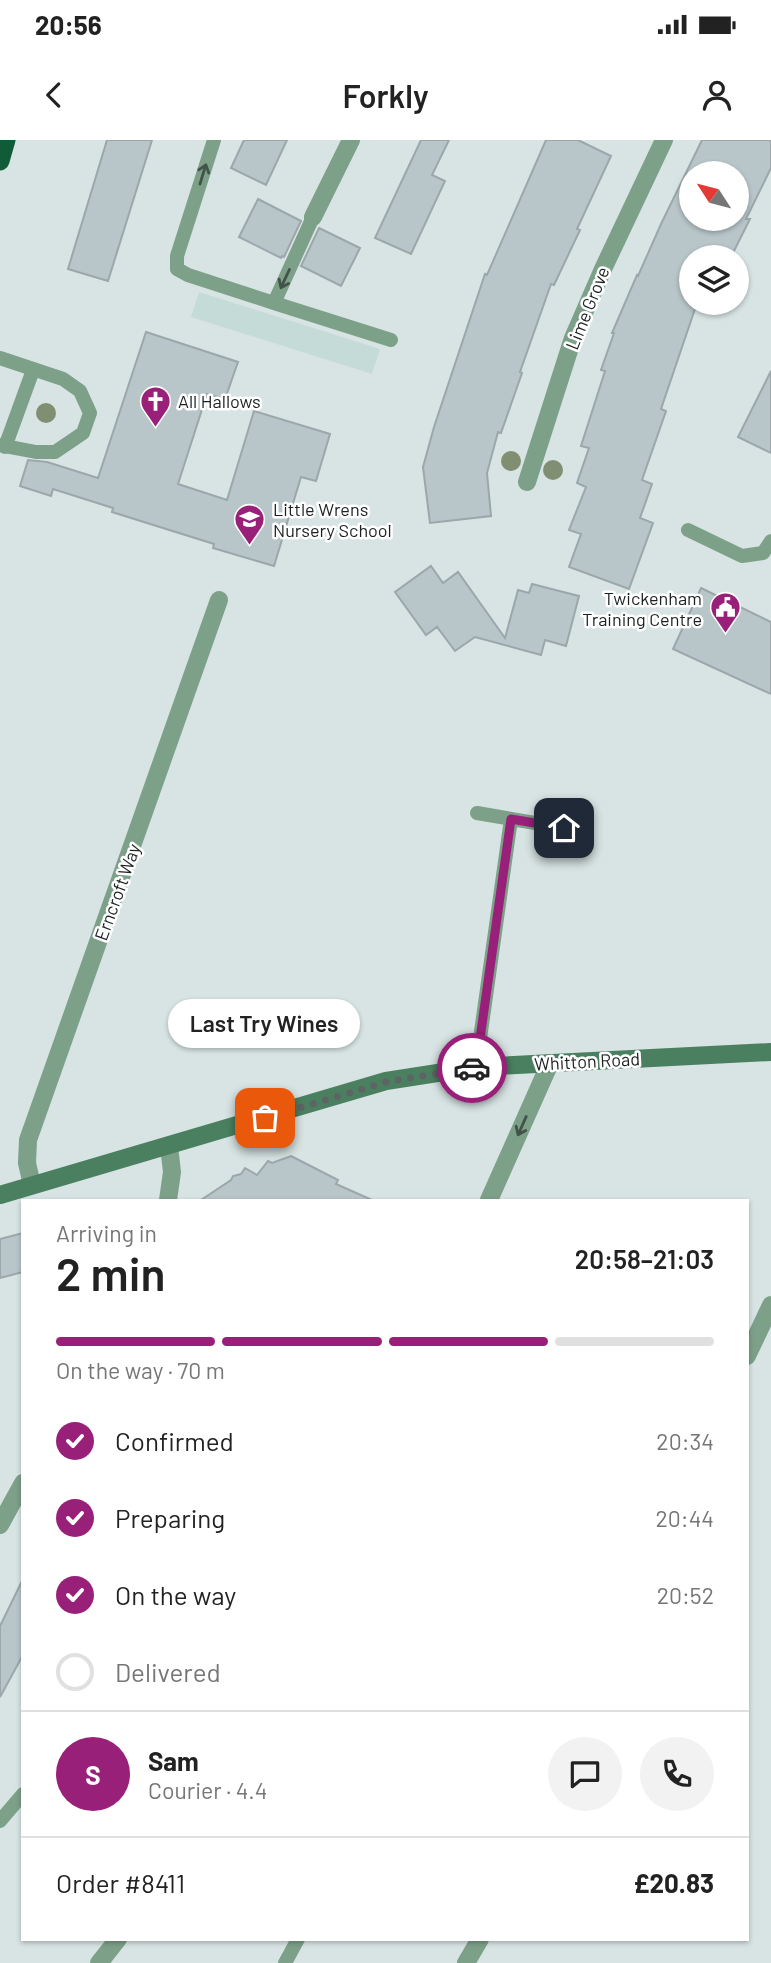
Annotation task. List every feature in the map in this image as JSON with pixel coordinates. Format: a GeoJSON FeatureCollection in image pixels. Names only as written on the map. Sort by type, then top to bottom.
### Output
{"type":"FeatureCollection","features":[{"type":"Feature","properties":{"kind":"highway"},"geometry":{"type":"LineString","coordinates":[[0,161],[6,140]]}},
{"type":"Feature","properties":{"kind":"main road","name":"Whitton Road"},"geometry":{"type":"LineString","coordinates":[[0,1195],[386,1082],[476,1067],[771,1052]]}},
{"type":"Feature","properties":{"kind":"street"},"geometry":{"type":"LineString","coordinates":[[313,217],[351,140]]}},
{"type":"Feature","properties":{"kind":"street","name":"Lime Grove"},"geometry":{"type":"LineString","coordinates":[[527,482],[573,338],[664,140]]}},
{"type":"Feature","properties":{"kind":"street","name":"Erncroft Way"},"geometry":{"type":"LineString","coordinates":[[32,1185],[27,1163],[28,1140],[219,600]]}},
{"type":"Feature","properties":{"kind":"street"},"geometry":{"type":"LineString","coordinates":[[489,1199],[550,1063]]}},
{"type":"Feature","properties":{"kind":"street"},"geometry":{"type":"LineString","coordinates":[[168,1199],[173,1172],[169,1146]]}},
{"type":"Feature","properties":{"kind":"street"},"geometry":{"type":"LineString","coordinates":[[749,1352],[771,1305]]}},
{"type":"Feature","properties":{"kind":"street"},"geometry":{"type":"LineString","coordinates":[[0,1525],[21,1487]]}},
{"type":"Feature","properties":{"kind":"street"},"geometry":{"type":"LineString","coordinates":[[99,1963],[116,1941]]}},
{"type":"Feature","properties":{"kind":"street"},"geometry":{"type":"LineString","coordinates":[[466,1963],[479,1941]]}},
{"type":"Feature","properties":{"kind":"lane"},"geometry":{"type":"LineString","coordinates":[[214,140],[177,256],[177,269],[188,275],[391,340]]}},
{"type":"Feature","properties":{"kind":"lane"},"geometry":{"type":"LineString","coordinates":[[274,303],[313,217]]}},
{"type":"Feature","properties":{"kind":"lane"},"geometry":{"type":"LineString","coordinates":[[0,358],[63,379],[80,391],[90,414],[83,433],[55,452],[36,452],[2,446],[33,370]]}},
{"type":"Feature","properties":{"kind":"lane"},"geometry":{"type":"LineString","coordinates":[[688,530],[743,556],[763,553],[771,541]]}},
{"type":"Feature","properties":{"kind":"lane"},"geometry":{"type":"LineString","coordinates":[[477,813],[564,828]]}},
{"type":"Feature","properties":{"kind":"lane"},"geometry":{"type":"LineString","coordinates":[[476,1067],[511,819]]}},
{"type":"Feature","properties":{"kind":"lane"},"geometry":{"type":"LineString","coordinates":[[0,1821],[21,1796]]}},
{"type":"Feature","properties":{"kind":"lane"},"geometry":{"type":"LineString","coordinates":[[285,1963],[297,1941]]}},
{"type":"Feature","properties":{"kind":"shaded area"},"geometry":{"type":"Polygon","coordinates":[[[199,292],[380,349],[372,374],[191,317],[199,292]]]}},
{"type":"Feature","properties":{"kind":"building"},"geometry":{"type":"Polygon","coordinates":[[[107,140],[152,140],[108,281],[68,269],[107,140]]]}},
{"type":"Feature","properties":{"kind":"building"},"geometry":{"type":"Polygon","coordinates":[[[244,140],[287,140],[266,185],[231,168],[244,140]]]}},
{"type":"Feature","properties":{"kind":"building"},"geometry":{"type":"Polygon","coordinates":[[[421,140],[449,140],[432,175],[445,181],[411,254],[375,238],[421,140]]]}},
{"type":"Feature","properties":{"kind":"building"},"geometry":{"type":"Polygon","coordinates":[[[546,140],[578,140],[611,156],[577,229],[580,230],[554,285],[551,284],[501,433],[498,432],[487,473],[491,516],[430,523],[423,467],[434,427],[485,274],[487,275],[546,140]]]}},
{"type":"Feature","properties":{"kind":"building"},"geometry":{"type":"Polygon","coordinates":[[[702,140],[771,140],[771,168],[749,213],[749,161],[692,161],[702,140]]]}},
{"type":"Feature","properties":{"kind":"building"},"geometry":{"type":"Polygon","coordinates":[[[679,187],[679,231],[744,231],[737,245],[679,245],[679,315],[693,315],[661,409],[666,411],[642,480],[652,484],[640,518],[653,523],[629,589],[569,567],[581,534],[569,530],[586,487],[577,483],[589,448],[581,446],[605,371],[601,370],[612,333],[679,187]]]}},
{"type":"Feature","properties":{"kind":"building"},"geometry":{"type":"Polygon","coordinates":[[[258,199],[301,221],[284,257],[281,258],[239,237],[258,199]]]}},
{"type":"Feature","properties":{"kind":"building"},"geometry":{"type":"Polygon","coordinates":[[[319,228],[360,248],[341,286],[301,266],[319,228]]]}},
{"type":"Feature","properties":{"kind":"building","name":"All Hallows"},"geometry":{"type":"Polygon","coordinates":[[[146,332],[238,362],[225,399],[207,394],[178,484],[227,500],[254,411],[330,434],[316,481],[301,477],[274,566],[213,548],[214,544],[112,512],[113,508],[53,489],[51,496],[20,486],[28,460],[47,462],[98,478],[146,332]]]}},
{"type":"Feature","properties":{"kind":"building"},"geometry":{"type":"Polygon","coordinates":[[[771,371],[771,453],[738,437],[771,371]]]}},
{"type":"Feature","properties":{"kind":"building"},"geometry":{"type":"Polygon","coordinates":[[[431,566],[443,583],[458,572],[505,638],[518,590],[529,593],[532,584],[579,596],[566,646],[545,640],[541,655],[475,637],[455,651],[437,627],[426,635],[395,592],[431,566]]]}},
{"type":"Feature","properties":{"kind":"building","name":"Twickenham Training Centre"},"geometry":{"type":"Polygon","coordinates":[[[701,588],[771,622],[771,694],[673,649],[701,588]]]}},
{"type":"Feature","properties":{"kind":"building"},"geometry":{"type":"Polygon","coordinates":[[[291,1156],[338,1180],[336,1184],[370,1199],[202,1199],[233,1176],[241,1174],[245,1168],[257,1175],[268,1161],[272,1163],[291,1156]]]}},
{"type":"Feature","properties":{"kind":"building"},"geometry":{"type":"Polygon","coordinates":[[[21,1234],[21,1273],[0,1278],[0,1239],[21,1234]]]}},
{"type":"Feature","properties":{"kind":"building"},"geometry":{"type":"Polygon","coordinates":[[[21,1583],[21,1659],[0,1697],[0,1626],[21,1583]]]}},
{"type":"Feature","properties":{"kind":"way so far"},"geometry":{"type":"LineString","coordinates":[[265,1118],[386,1082],[472,1068]]}},
{"type":"Feature","properties":{"kind":"place","name":"All Hallows"},"geometry":{"type":"Point","coordinates":[155,428]}},
{"type":"Feature","properties":{"kind":"place","name":"Little Wrens Nursery School"},"geometry":{"type":"Point","coordinates":[250,546]}},
{"type":"Feature","properties":{"kind":"place","name":"Twickenham Training Centre"},"geometry":{"type":"Point","coordinates":[725,635]}},
{"type":"Feature","properties":{"kind":"place","name":"Last Try Wines"},"geometry":{"type":"Point","coordinates":[265,1118]}},
{"type":"Feature","properties":{"kind":"route"},"geometry":{"type":"LineString","coordinates":[[472,1068],[476,1067],[511,819],[564,828]]}}]}
